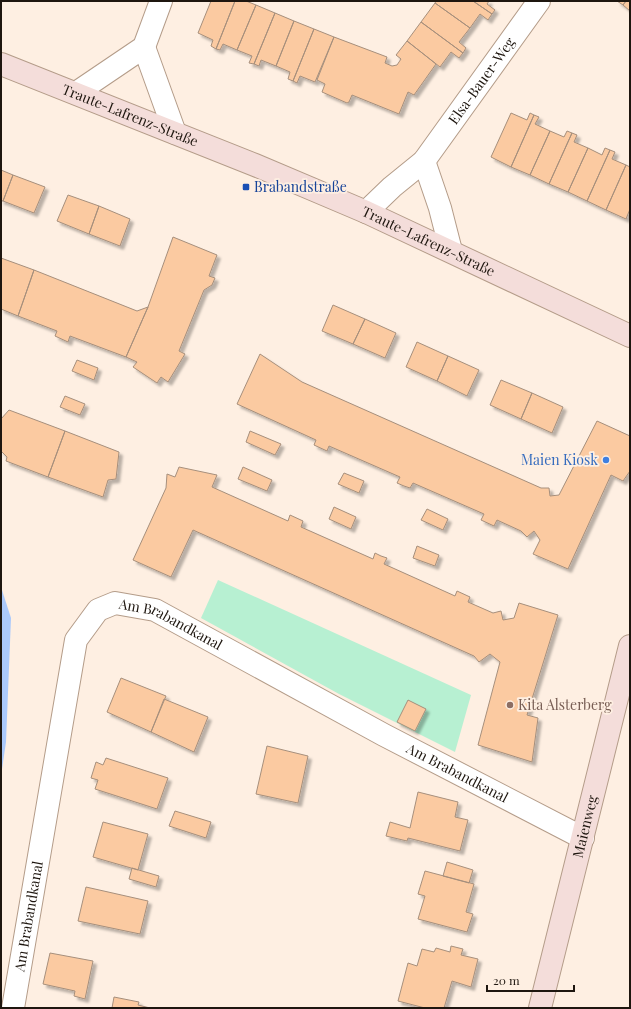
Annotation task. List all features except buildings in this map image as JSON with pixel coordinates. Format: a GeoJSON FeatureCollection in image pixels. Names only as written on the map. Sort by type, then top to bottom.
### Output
{"type":"FeatureCollection","features":[{"type":"Feature","properties":{"kind":"main road","name":"Traute-Lafrenz-Straße"},"geometry":{"type":"LineString","coordinates":[[1,64],[76,93],[366,212],[630,336]]}},
{"type":"Feature","properties":{"kind":"main road","name":"Maienweg"},"geometry":{"type":"LineString","coordinates":[[540,1008],[630,646]]}},
{"type":"Feature","properties":{"kind":"street"},"geometry":{"type":"LineString","coordinates":[[76,93],[144,47],[161,1]]}},
{"type":"Feature","properties":{"kind":"street","name":"Elsa-Bauer-Weg"},"geometry":{"type":"LineString","coordinates":[[366,212],[392,187],[424,161],[539,1]]}},
{"type":"Feature","properties":{"kind":"street"},"geometry":{"type":"LineString","coordinates":[[144,47],[175,134]]}},
{"type":"Feature","properties":{"kind":"street"},"geometry":{"type":"LineString","coordinates":[[424,161],[440,208],[451,251]]}},
{"type":"Feature","properties":{"kind":"street","name":"Am Brabandkanal"},"geometry":{"type":"LineString","coordinates":[[13,1008],[76,640],[98,610],[115,603],[155,610],[391,739],[547,821],[583,838]]}},
{"type":"Feature","properties":{"kind":"green space"},"geometry":{"type":"Polygon","coordinates":[[[218,580],[471,695],[455,752],[339,694],[201,618],[218,580]]]}},
{"type":"Feature","properties":{"kind":"water"},"geometry":{"type":"Polygon","coordinates":[[[1,587],[11,618],[6,742],[1,776],[1,587]]]}},
{"type":"Feature","properties":{"kind":"place","name":"Brabandstraße"},"geometry":{"type":"Point","coordinates":[246,187]}},
{"type":"Feature","properties":{"kind":"place","name":"Maien Kiosk"},"geometry":{"type":"Point","coordinates":[606,460]}},
{"type":"Feature","properties":{"kind":"place","name":"Kita Alsterberg"},"geometry":{"type":"Point","coordinates":[510,705]}}]}
